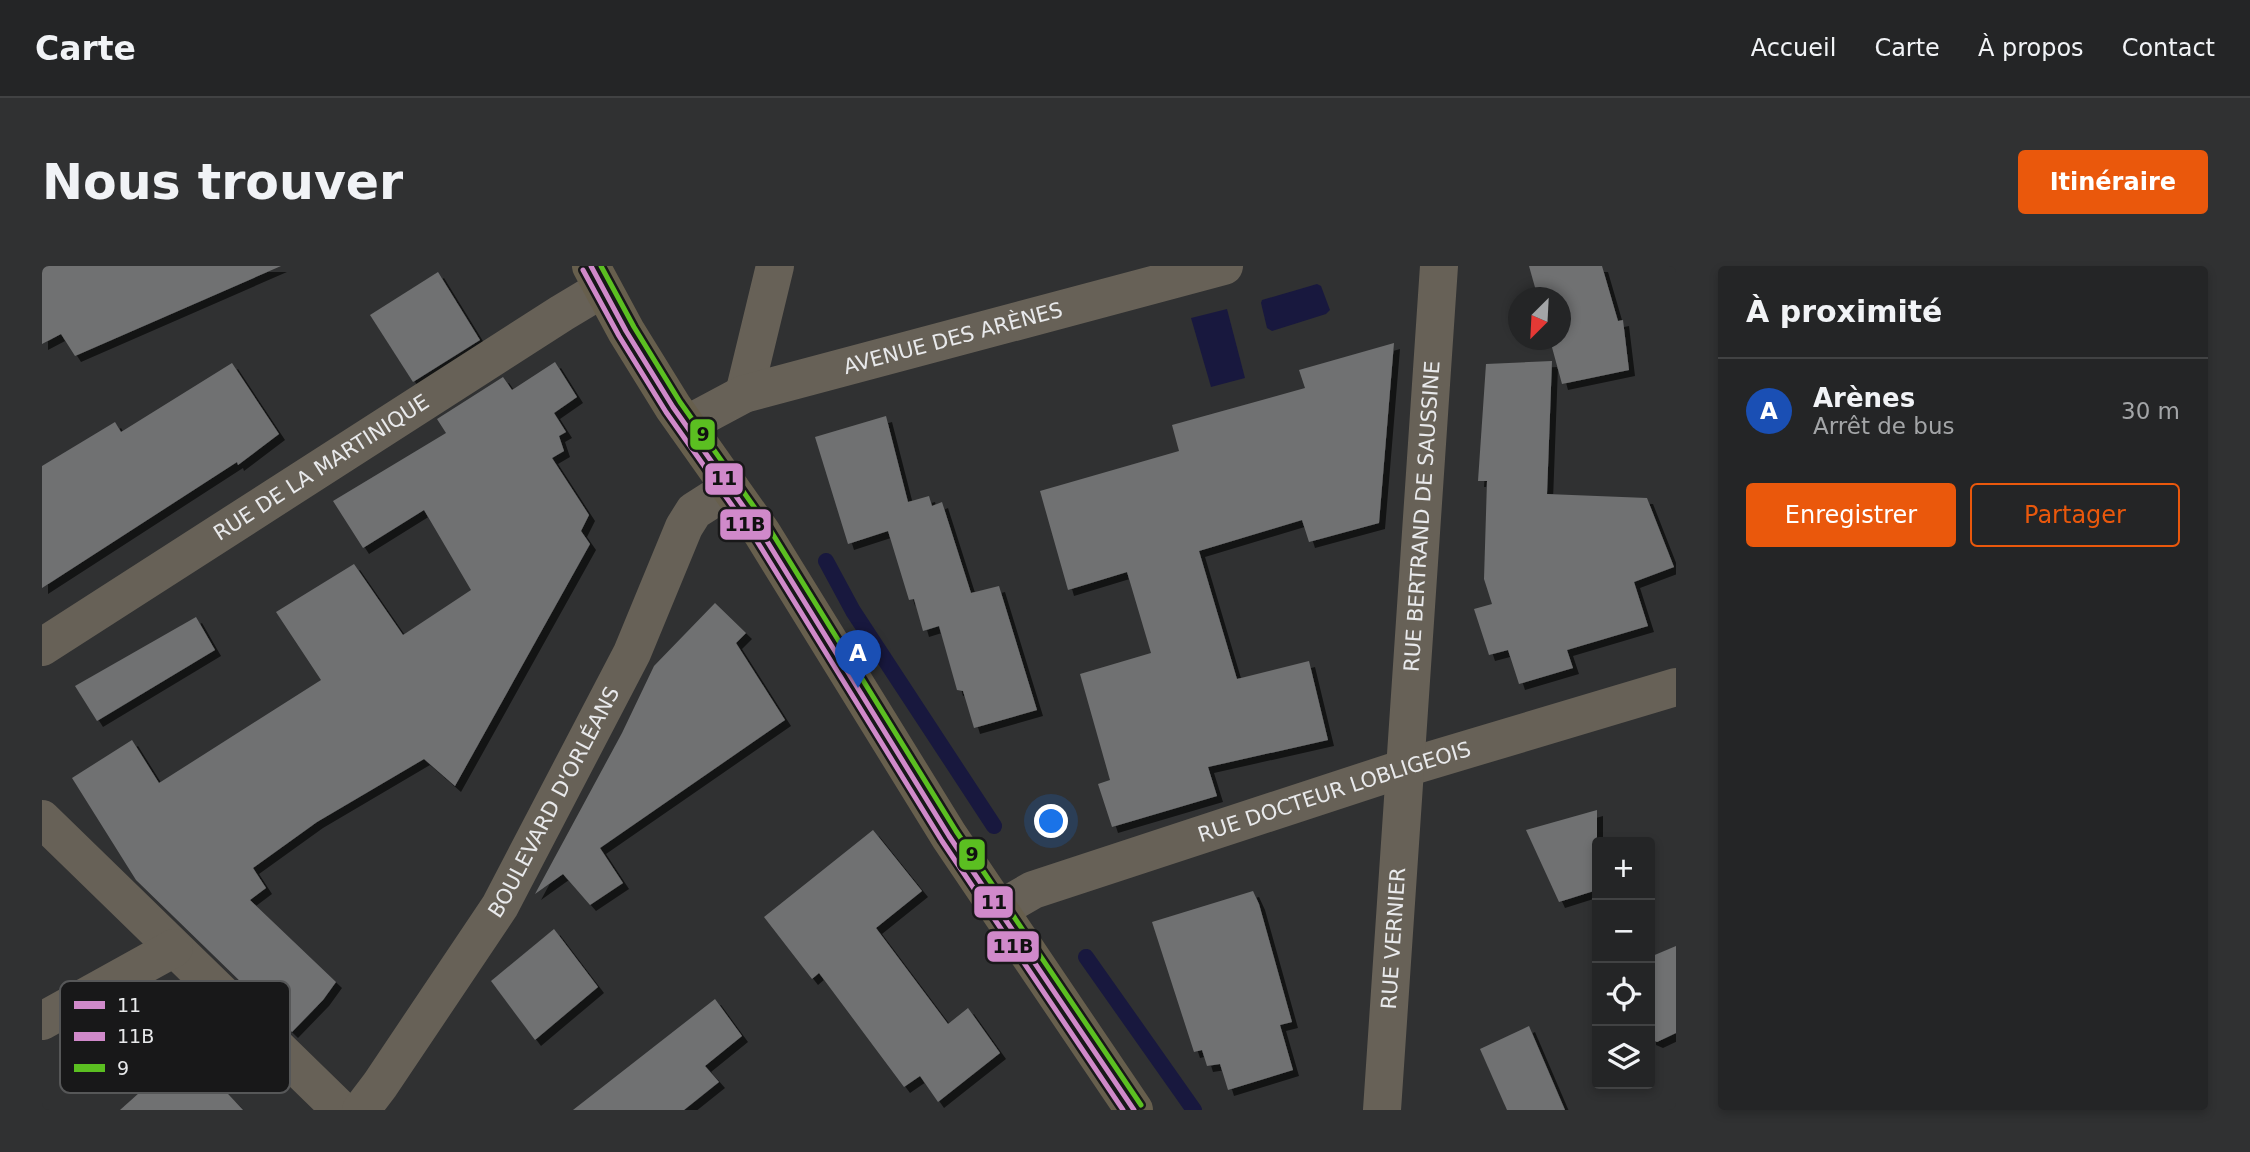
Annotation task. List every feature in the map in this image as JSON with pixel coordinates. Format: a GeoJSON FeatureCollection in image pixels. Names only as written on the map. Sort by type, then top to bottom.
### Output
{"type":"FeatureCollection","features":[{"type":"Feature","properties":{"kind":"main road"},"geometry":{"type":"LineString","coordinates":[[597,278],[632,342],[762,533],[949,836],[1133,1110]]}},
{"type":"Feature","properties":{"kind":"street"},"geometry":{"type":"LineString","coordinates":[[744,394],[775,266]]}},
{"type":"Feature","properties":{"kind":"street","name":"AVENUE DES ARÈNES"},"geometry":{"type":"LineString","coordinates":[[686,425],[744,394],[1224,266]]}},
{"type":"Feature","properties":{"kind":"street","name":"RUE BERTRAND DE SAUSSINE"},"geometry":{"type":"LineString","coordinates":[[1405,768],[1439,266]]}},
{"type":"Feature","properties":{"kind":"street","name":"RUE DE LA MARTINIQUE"},"geometry":{"type":"LineString","coordinates":[[42,647],[539,327],[597,278]]}},
{"type":"Feature","properties":{"kind":"street","name":"BOULEVARD D'ORLÉANS"},"geometry":{"type":"LineString","coordinates":[[360,1110],[380,1085],[500,906],[632,653],[684,527],[694,511],[730,488]]}},
{"type":"Feature","properties":{"kind":"street","name":"RUE DOCTEUR LOBLIGEOIS"},"geometry":{"type":"LineString","coordinates":[[1000,909],[1033,890],[1405,768],[1676,687]]}},
{"type":"Feature","properties":{"kind":"street","name":"RUE VERNIER"},"geometry":{"type":"LineString","coordinates":[[1382,1110],[1405,768]]}},
{"type":"Feature","properties":{"kind":"street"},"geometry":{"type":"LineString","coordinates":[[42,819],[208,981]]}},
{"type":"Feature","properties":{"kind":"street"},"geometry":{"type":"LineString","coordinates":[[114,981],[174,948]]}},
{"type":"Feature","properties":{"kind":"street"},"geometry":{"type":"LineString","coordinates":[[42,1021],[60,1011]]}},
{"type":"Feature","properties":{"kind":"street"},"geometry":{"type":"LineString","coordinates":[[290,1061],[341,1110]]}},
{"type":"Feature","properties":{"kind":"shaded area"},"geometry":{"type":"Polygon","coordinates":[[[1317,284],[1321,286],[1330,310],[1326,314],[1272,331],[1267,328],[1262,300],[1317,284]]]}},
{"type":"Feature","properties":{"kind":"shaded area"},"geometry":{"type":"Polygon","coordinates":[[[1227,309],[1245,378],[1211,387],[1191,318],[1227,309]]]}},
{"type":"Feature","properties":{"kind":"building"},"geometry":{"type":"Polygon","coordinates":[[[42,266],[281,266],[75,356],[61,334],[42,344],[42,266]]]}},
{"type":"Feature","properties":{"kind":"building"},"geometry":{"type":"Polygon","coordinates":[[[1529,266],[1602,266],[1618,321],[1623,320],[1629,370],[1562,384],[1553,350],[1571,350],[1571,287],[1535,287],[1529,266]]]}},
{"type":"Feature","properties":{"kind":"building"},"geometry":{"type":"Polygon","coordinates":[[[438,272],[480,340],[413,382],[370,315],[438,272]]]}},
{"type":"Feature","properties":{"kind":"building"},"geometry":{"type":"Polygon","coordinates":[[[1394,343],[1379,523],[1309,542],[1302,520],[1199,551],[1237,679],[1309,661],[1328,740],[1208,767],[1217,796],[1112,827],[1098,784],[1110,780],[1080,674],[1151,653],[1127,572],[1068,590],[1040,491],[1179,451],[1172,425],[1305,388],[1299,370],[1394,343]]]}},
{"type":"Feature","properties":{"kind":"building"},"geometry":{"type":"Polygon","coordinates":[[[1552,361],[1547,494],[1647,498],[1674,567],[1634,582],[1648,626],[1567,650],[1573,668],[1519,684],[1508,650],[1489,655],[1474,609],[1492,604],[1484,579],[1487,481],[1478,481],[1486,364],[1552,361]]]}},
{"type":"Feature","properties":{"kind":"building"},"geometry":{"type":"Polygon","coordinates":[[[555,362],[577,397],[554,413],[566,432],[559,436],[564,451],[552,458],[589,515],[581,531],[590,544],[455,786],[424,759],[317,822],[253,868],[266,888],[250,900],[336,982],[323,1000],[292,1032],[290,981],[240,981],[136,880],[72,778],[132,740],[159,783],[321,680],[276,612],[354,564],[403,635],[471,590],[424,510],[363,548],[333,501],[446,433],[437,419],[503,377],[512,390],[555,362]]]}},
{"type":"Feature","properties":{"kind":"building"},"geometry":{"type":"Polygon","coordinates":[[[232,363],[279,434],[238,465],[237,462],[42,588],[42,466],[115,422],[121,432],[232,363]]]}},
{"type":"Feature","properties":{"kind":"building"},"geometry":{"type":"Polygon","coordinates":[[[886,416],[908,502],[929,496],[932,506],[942,502],[971,593],[999,586],[1037,710],[974,728],[963,691],[957,690],[939,626],[923,631],[914,599],[909,600],[888,531],[848,544],[815,437],[886,416]]]}},
{"type":"Feature","properties":{"kind":"building"},"geometry":{"type":"Polygon","coordinates":[[[715,603],[746,633],[736,643],[785,720],[600,848],[623,883],[590,905],[563,874],[535,894],[622,733],[654,666],[715,603]]]}},
{"type":"Feature","properties":{"kind":"building"},"geometry":{"type":"Polygon","coordinates":[[[196,617],[215,650],[97,721],[75,686],[196,617]]]}},
{"type":"Feature","properties":{"kind":"building"},"geometry":{"type":"Polygon","coordinates":[[[1597,810],[1597,837],[1592,837],[1592,892],[1559,902],[1526,830],[1597,810]]]}},
{"type":"Feature","properties":{"kind":"building"},"geometry":{"type":"Polygon","coordinates":[[[873,830],[922,891],[876,928],[948,1024],[968,1008],[1000,1053],[938,1102],[920,1076],[904,1087],[819,973],[812,979],[764,917],[873,830]]]}},
{"type":"Feature","properties":{"kind":"building"},"geometry":{"type":"Polygon","coordinates":[[[1253,891],[1292,1022],[1280,1025],[1293,1070],[1228,1090],[1220,1064],[1207,1066],[1202,1050],[1194,1052],[1152,922],[1253,891]]]}},
{"type":"Feature","properties":{"kind":"building"},"geometry":{"type":"Polygon","coordinates":[[[554,929],[598,987],[535,1040],[491,981],[554,929]]]}},
{"type":"Feature","properties":{"kind":"building"},"geometry":{"type":"Polygon","coordinates":[[[1676,946],[1676,1033],[1657,1042],[1655,1041],[1655,955],[1676,946]]]}},
{"type":"Feature","properties":{"kind":"building"},"geometry":{"type":"Polygon","coordinates":[[[715,999],[742,1036],[705,1066],[719,1082],[684,1110],[573,1110],[715,999]]]}},
{"type":"Feature","properties":{"kind":"building"},"geometry":{"type":"Polygon","coordinates":[[[1529,1026],[1565,1110],[1507,1110],[1480,1049],[1529,1026]]]}},
{"type":"Feature","properties":{"kind":"building"},"geometry":{"type":"Polygon","coordinates":[[[139,1093],[227,1093],[243,1110],[120,1110],[139,1093]]]}},
{"type":"Feature","properties":{"kind":"waterway"},"geometry":{"type":"LineString","coordinates":[[826,561],[853,611],[994,826]]}},
{"type":"Feature","properties":{"kind":"waterway"},"geometry":{"type":"LineString","coordinates":[[1086,957],[1194,1110]]}},
{"type":"Feature","properties":{"kind":"transit line","name":"11"},"geometry":{"type":"LineString","coordinates":[[591,266],[626,331],[673,407],[762,533],[949,836],[1134,1110]]}},
{"type":"Feature","properties":{"kind":"transit line","name":"9"},"geometry":{"type":"LineString","coordinates":[[601,266],[634,327],[680,402],[769,528],[956,831],[1141,1105]]}},
{"type":"Feature","properties":{"kind":"transit line","name":"11B"},"geometry":{"type":"LineString","coordinates":[[583,270],[619,336],[666,412],[755,538],[942,841],[1123,1110]]}},
{"type":"Feature","properties":{"kind":"place","name":"Arènes"},"geometry":{"type":"Point","coordinates":[858,688]}}]}
